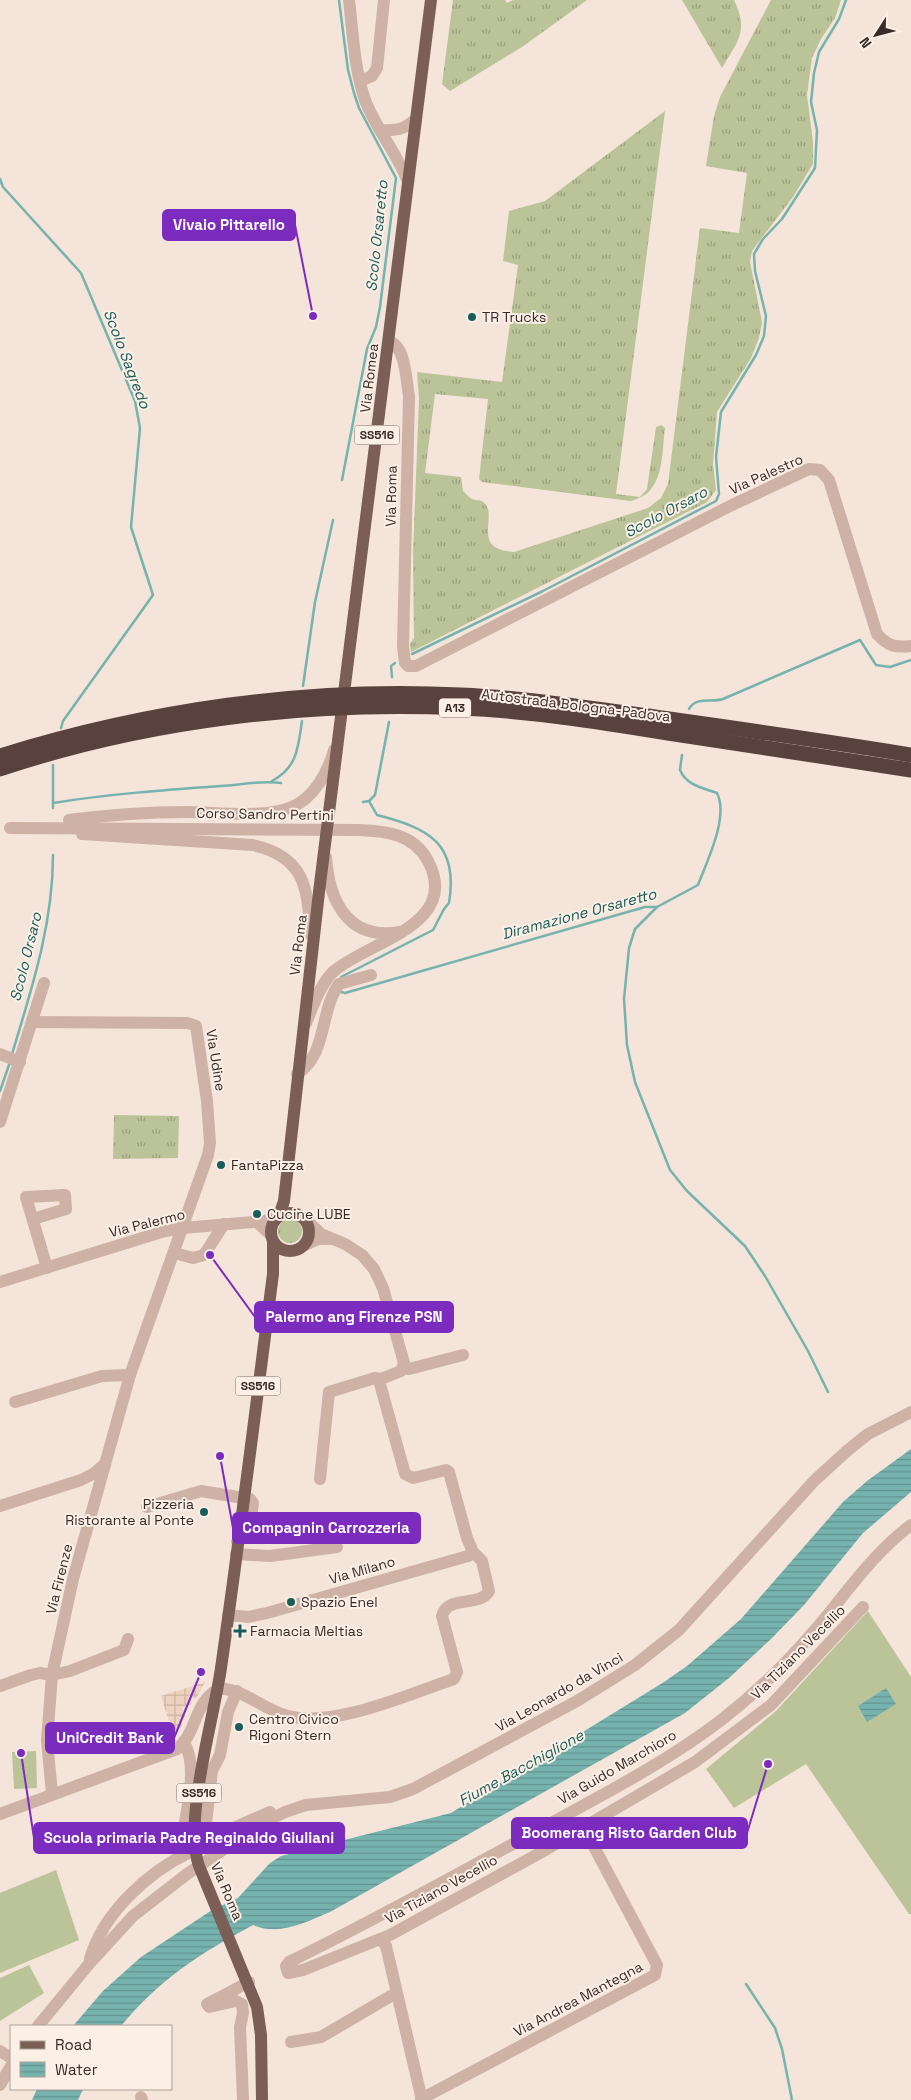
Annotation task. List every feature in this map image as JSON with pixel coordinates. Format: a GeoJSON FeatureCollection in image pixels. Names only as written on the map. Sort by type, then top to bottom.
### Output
{"type":"FeatureCollection","features":[{"type":"Feature","properties":{"kind":"highway","name":"Autostrada Bologna-Padova"},"geometry":{"type":"LineString","coordinates":[[0,756],[77,734],[152,718],[237,704],[312,696],[388,694],[461,695],[543,702],[791,736],[911,755]]}},
{"type":"Feature","properties":{"kind":"highway","name":"Autostrada Bologna-Padova"},"geometry":{"type":"LineString","coordinates":[[0,769],[69,749],[153,731],[237,717],[312,710],[386,707],[462,708],[544,715],[911,770]]}},
{"type":"Feature","properties":{"kind":"main road","name":"Via Romea"},"geometry":{"type":"LineString","coordinates":[[329,820],[431,0]]}},
{"type":"Feature","properties":{"kind":"main road","name":"Via Roma"},"geometry":{"type":"LineString","coordinates":[[278,1217],[284,1201],[302,1031],[329,820]]}},
{"type":"Feature","properties":{"kind":"main road","name":"Via Roma"},"geometry":{"type":"LineString","coordinates":[[285,1183],[290,1198],[304,1219]]}},
{"type":"Feature","properties":{"kind":"main road"},"geometry":{"type":"LineString","coordinates":[[273,1274],[281,1261],[299,1248],[309,1236],[304,1219],[290,1212],[278,1217]]}},
{"type":"Feature","properties":{"kind":"main road","name":"SS516"},"geometry":{"type":"LineString","coordinates":[[272,1239],[270,1229],[278,1217]]}},
{"type":"Feature","properties":{"kind":"main road","name":"Via Roma"},"geometry":{"type":"LineString","coordinates":[[249,1982],[201,1869],[194,1844],[202,1773],[217,1693],[228,1615],[273,1274],[272,1239]]}},
{"type":"Feature","properties":{"kind":"main road"},"geometry":{"type":"LineString","coordinates":[[272,1239],[282,1250],[299,1248]]}},
{"type":"Feature","properties":{"kind":"main road","name":"SS516"},"geometry":{"type":"LineString","coordinates":[[249,1982],[258,2007],[262,2035],[262,2100]]}},
{"type":"Feature","properties":{"kind":"street"},"geometry":{"type":"LineString","coordinates":[[349,0],[360,81],[366,100],[380,130],[402,166],[408,182]]}},
{"type":"Feature","properties":{"kind":"street"},"geometry":{"type":"LineString","coordinates":[[360,81],[372,76],[377,68],[384,0]]}},
{"type":"Feature","properties":{"kind":"street"},"geometry":{"type":"LineString","coordinates":[[380,130],[396,131],[408,127],[416,119]]}},
{"type":"Feature","properties":{"kind":"street","name":"Via Roma"},"geometry":{"type":"LineString","coordinates":[[389,341],[396,345],[402,357],[409,396],[404,658]]}},
{"type":"Feature","properties":{"kind":"street","name":"Via Palestro"},"geometry":{"type":"LineString","coordinates":[[404,658],[408,666],[416,666],[732,505],[809,469],[820,470],[829,480],[877,634],[886,644],[898,648],[911,646]]}},
{"type":"Feature","properties":{"kind":"street","name":"Corso Sandro Pertini"},"geometry":{"type":"LineString","coordinates":[[5,828],[116,814],[275,812],[291,808],[308,796],[324,775],[332,758],[341,721]]}},
{"type":"Feature","properties":{"kind":"street"},"geometry":{"type":"LineString","coordinates":[[5,828],[253,845],[277,853],[294,866],[304,883],[312,953]]}},
{"type":"Feature","properties":{"kind":"street","name":"Corso Sandro Pertini"},"geometry":{"type":"LineString","coordinates":[[5,828],[390,832],[402,836],[420,848],[433,872],[434,887],[430,906],[421,919],[407,930],[332,974],[321,989],[302,1031]]}},
{"type":"Feature","properties":{"kind":"street"},"geometry":{"type":"LineString","coordinates":[[325,848],[327,872],[334,899],[341,911],[361,928],[386,933],[407,930]]}},
{"type":"Feature","properties":{"kind":"street"},"geometry":{"type":"LineString","coordinates":[[297,1074],[308,1067],[316,1053],[333,995],[339,984],[371,975]]}},
{"type":"Feature","properties":{"kind":"street"},"geometry":{"type":"LineString","coordinates":[[0,1122],[10,1058],[33,1022],[44,983]]}},
{"type":"Feature","properties":{"kind":"street","name":"Via Udine"},"geometry":{"type":"LineString","coordinates":[[33,1022],[188,1023],[196,1026],[206,1095],[210,1144],[183,1228]]}},
{"type":"Feature","properties":{"kind":"street"},"geometry":{"type":"LineString","coordinates":[[33,1219],[66,1209],[64,1196],[26,1197],[47,1268]]}},
{"type":"Feature","properties":{"kind":"street","name":"Via Palermo"},"geometry":{"type":"LineString","coordinates":[[0,1282],[183,1228],[257,1222],[278,1217]]}},
{"type":"Feature","properties":{"kind":"street"},"geometry":{"type":"LineString","coordinates":[[304,1219],[330,1239],[352,1248],[362,1255],[374,1269],[388,1307],[404,1368]]}},
{"type":"Feature","properties":{"kind":"street"},"geometry":{"type":"LineString","coordinates":[[257,1222],[272,1239]]}},
{"type":"Feature","properties":{"kind":"street"},"geometry":{"type":"LineString","coordinates":[[174,1253],[193,1258],[204,1255],[224,1224]]}},
{"type":"Feature","properties":{"kind":"street","name":"Via Firenze"},"geometry":{"type":"LineString","coordinates":[[52,1794],[47,1740],[52,1675],[73,1579],[130,1375],[183,1228]]}},
{"type":"Feature","properties":{"kind":"street"},"geometry":{"type":"LineString","coordinates":[[299,1248],[318,1239],[330,1239]]}},
{"type":"Feature","properties":{"kind":"street"},"geometry":{"type":"LineString","coordinates":[[320,1479],[329,1392],[374,1378],[380,1379],[404,1368],[409,1369],[463,1355]]}},
{"type":"Feature","properties":{"kind":"street"},"geometry":{"type":"LineString","coordinates":[[15,1402],[102,1376],[130,1375]]}},
{"type":"Feature","properties":{"kind":"street"},"geometry":{"type":"LineString","coordinates":[[0,1814],[170,1752],[184,1743],[190,1735],[203,1704],[217,1693],[264,1705],[287,1716],[320,1718],[385,1702],[454,1679],[456,1676],[442,1616],[448,1606],[484,1596],[489,1591],[482,1561],[473,1552],[467,1538],[449,1472],[446,1470],[413,1478],[404,1474],[380,1379]]}},
{"type":"Feature","properties":{"kind":"street","name":"Via Leonardo da Vinci"},"geometry":{"type":"LineString","coordinates":[[39,2025],[89,1964],[139,1911],[201,1869],[262,1823],[285,1812],[312,1804],[390,1797],[413,1789],[607,1684],[635,1665],[680,1630],[814,1482],[848,1450],[868,1434],[911,1412]]}},
{"type":"Feature","properties":{"kind":"street"},"geometry":{"type":"LineString","coordinates":[[0,1506],[30,1498],[80,1480],[93,1474],[105,1464]]}},
{"type":"Feature","properties":{"kind":"street"},"geometry":{"type":"LineString","coordinates":[[63,1486],[97,1489],[94,1481],[80,1480]]}},
{"type":"Feature","properties":{"kind":"street"},"geometry":{"type":"LineString","coordinates":[[148,1507],[201,1491],[244,1498]]}},
{"type":"Feature","properties":{"kind":"street"},"geometry":{"type":"LineString","coordinates":[[0,1516],[30,1498]]}},
{"type":"Feature","properties":{"kind":"street","name":"Via Guido Marchioro"},"geometry":{"type":"LineString","coordinates":[[286,1966],[289,1962],[374,1919],[556,1820],[692,1741],[721,1720],[776,1673],[814,1632],[868,1565],[898,1535],[911,1525]]}},
{"type":"Feature","properties":{"kind":"street"},"geometry":{"type":"LineString","coordinates":[[236,1548],[270,1556],[337,1547]]}},
{"type":"Feature","properties":{"kind":"street","name":"Via Milano"},"geometry":{"type":"LineString","coordinates":[[228,1615],[248,1616],[267,1613],[468,1556],[473,1552]]}},
{"type":"Feature","properties":{"kind":"street","name":"Via Tiziano Vecellio"},"geometry":{"type":"LineString","coordinates":[[286,1966],[288,1973],[303,1970],[381,1939],[584,1828],[695,1762],[771,1705],[863,1607]]}},
{"type":"Feature","properties":{"kind":"street"},"geometry":{"type":"LineString","coordinates":[[0,1686],[40,1673],[52,1675],[70,1671],[124,1650],[128,1639]]}},
{"type":"Feature","properties":{"kind":"street"},"geometry":{"type":"LineString","coordinates":[[184,1743],[188,1749],[191,1764],[180,1849],[194,1849],[212,1771],[220,1755],[228,1712],[235,1697]]}},
{"type":"Feature","properties":{"kind":"street","name":"Via Leonardo da Vinci"},"geometry":{"type":"LineString","coordinates":[[89,1964],[97,1940],[127,1899],[144,1882],[194,1849],[270,1812],[285,1812]]}},
{"type":"Feature","properties":{"kind":"street","name":"Via Andrea Mantegna"},"geometry":{"type":"LineString","coordinates":[[422,2100],[655,1975],[657,1965],[584,1828]]}},
{"type":"Feature","properties":{"kind":"street"},"geometry":{"type":"LineString","coordinates":[[381,1939],[386,1946],[422,2100]]}},
{"type":"Feature","properties":{"kind":"street"},"geometry":{"type":"LineString","coordinates":[[243,2100],[240,2026],[243,2013],[239,2001],[209,2007],[206,2004],[249,1982]]}},
{"type":"Feature","properties":{"kind":"street"},"geometry":{"type":"LineString","coordinates":[[291,2042],[321,2038],[396,1993]]}},
{"type":"Feature","properties":{"kind":"street"},"geometry":{"type":"LineString","coordinates":[[0,2052],[10,2065]]}},
{"type":"Feature","properties":{"kind":"street"},"geometry":{"type":"LineString","coordinates":[[0,2059],[10,2065]]}},
{"type":"Feature","properties":{"kind":"street"},"geometry":{"type":"LineString","coordinates":[[0,2087],[10,2065]]}},
{"type":"Feature","properties":{"kind":"green space"},"geometry":{"type":"Polygon","coordinates":[[[453,0],[505,0],[507,3],[513,0],[587,0],[522,47],[450,91],[442,84],[453,0]]]}},
{"type":"Feature","properties":{"kind":"green space"},"geometry":{"type":"Polygon","coordinates":[[[682,0],[734,0],[741,20],[740,36],[722,68],[682,0]]]}},
{"type":"Feature","properties":{"kind":"green space"},"geometry":{"type":"Polygon","coordinates":[[[771,0],[841,0],[835,18],[821,39],[812,58],[807,95],[813,142],[813,164],[793,197],[752,251],[750,262],[762,322],[759,338],[751,358],[717,412],[713,464],[716,490],[707,502],[411,652],[410,644],[414,638],[413,553],[419,399],[417,372],[502,382],[518,265],[503,261],[509,211],[545,201],[665,111],[616,494],[640,497],[647,489],[656,427],[661,425],[665,428],[661,462],[659,473],[650,491],[641,497],[630,501],[482,482],[479,479],[488,399],[435,394],[425,473],[461,477],[463,491],[474,500],[481,501],[486,505],[489,518],[489,540],[493,546],[501,550],[514,552],[648,508],[661,498],[668,484],[700,228],[739,233],[747,173],[706,166],[714,116],[720,97],[771,0]]]}},
{"type":"Feature","properties":{"kind":"green space"},"geometry":{"type":"Polygon","coordinates":[[[114,1115],[179,1116],[178,1158],[113,1159],[114,1115]]]}},
{"type":"Feature","properties":{"kind":"green space"},"geometry":{"type":"Polygon","coordinates":[[[290,1219],[295,1220],[301,1226],[301,1236],[295,1242],[290,1243],[285,1242],[279,1236],[278,1231],[279,1226],[285,1220],[290,1219]]]}},
{"type":"Feature","properties":{"kind":"green space"},"geometry":{"type":"Polygon","coordinates":[[[868,1611],[911,1677],[911,1914],[909,1914],[806,1764],[734,1808],[706,1769],[776,1711],[868,1611]]]}},
{"type":"Feature","properties":{"kind":"green space"},"geometry":{"type":"Polygon","coordinates":[[[36,1751],[37,1788],[14,1789],[12,1752],[36,1751]]]}},
{"type":"Feature","properties":{"kind":"green space"},"geometry":{"type":"Polygon","coordinates":[[[56,1870],[79,1940],[0,1973],[0,1893],[56,1870]]]}},
{"type":"Feature","properties":{"kind":"green space"},"geometry":{"type":"Polygon","coordinates":[[[29,1965],[44,1993],[0,2021],[0,1978],[29,1965]]]}},
{"type":"Feature","properties":{"kind":"shaded area"},"geometry":{"type":"Polygon","coordinates":[[[205,1682],[197,1697],[191,1699],[192,1704],[182,1707],[185,1717],[180,1718],[182,1725],[174,1737],[161,1696],[205,1682]]]}},
{"type":"Feature","properties":{"kind":"water"},"geometry":{"type":"Polygon","coordinates":[[[911,1449],[911,1492],[863,1533],[804,1605],[771,1639],[729,1678],[685,1713],[330,1912],[301,1924],[282,1929],[263,1928],[253,1925],[233,1936],[198,1957],[166,1981],[150,1994],[122,2025],[74,2025],[103,1991],[141,1957],[212,1910],[238,1898],[270,1863],[281,1856],[451,1813],[664,1682],[687,1666],[741,1619],[843,1502],[867,1481],[911,1449]]]}},
{"type":"Feature","properties":{"kind":"water"},"geometry":{"type":"Polygon","coordinates":[[[886,1688],[896,1704],[867,1722],[858,1706],[886,1688]]]}},
{"type":"Feature","properties":{"kind":"water"},"geometry":{"type":"Polygon","coordinates":[[[37,2090],[83,2090],[78,2100],[32,2100],[37,2090]]]}},
{"type":"Feature","properties":{"kind":"waterway","name":"Scolo Orsaretto"},"geometry":{"type":"LineString","coordinates":[[339,0],[348,70],[354,93],[359,108],[396,178],[380,307],[376,327],[367,349],[342,480]]}},
{"type":"Feature","properties":{"kind":"waterway","name":"Scolo Orsaro"},"geometry":{"type":"LineString","coordinates":[[412,654],[543,591],[716,501],[719,494],[716,457],[721,412],[756,355],[764,336],[766,316],[755,271],[754,254],[763,239],[782,219],[815,168],[817,130],[811,102],[814,73],[819,52],[839,19],[846,0]]}},
{"type":"Feature","properties":{"kind":"waterway","name":"Scolo Sagredo"},"geometry":{"type":"LineString","coordinates":[[0,179],[3,187],[81,273],[135,401],[140,428],[131,527],[153,595],[63,721],[61,728]]}},
{"type":"Feature","properties":{"kind":"waterway","name":"Scolo Orsaretto"},"geometry":{"type":"LineString","coordinates":[[303,686],[315,602],[333,520]]}},
{"type":"Feature","properties":{"kind":"waterway","name":"Diramazione Orsaretto"},"geometry":{"type":"LineString","coordinates":[[689,709],[700,701],[723,699],[860,640],[876,665],[890,667],[911,660]]}},
{"type":"Feature","properties":{"kind":"waterway","name":"Scolo Orsaro"},"geometry":{"type":"LineString","coordinates":[[392,677],[391,666],[395,663]]}},
{"type":"Feature","properties":{"kind":"waterway","name":"Scolo Orsaretto"},"geometry":{"type":"LineString","coordinates":[[272,781],[281,775],[292,763],[298,748],[302,721]]}},
{"type":"Feature","properties":{"kind":"waterway","name":"Scolo Orsaro"},"geometry":{"type":"LineString","coordinates":[[363,802],[369,801],[375,795],[389,722]]}},
{"type":"Feature","properties":{"kind":"waterway","name":"Diramazione Orsaretto"},"geometry":{"type":"LineString","coordinates":[[341,992],[345,993],[645,907],[657,907],[698,885],[719,826],[720,803],[717,793],[691,783],[686,779],[680,770],[682,755]]}},
{"type":"Feature","properties":{"kind":"waterway","name":"Scolo Sagredo"},"geometry":{"type":"LineString","coordinates":[[53,765],[53,803]]}},
{"type":"Feature","properties":{"kind":"waterway","name":"Scolo Orsaro"},"geometry":{"type":"LineString","coordinates":[[53,808],[53,803],[116,795],[259,782],[281,783]]}},
{"type":"Feature","properties":{"kind":"waterway","name":"Diramazione Orsaretto"},"geometry":{"type":"LineString","coordinates":[[341,977],[433,930],[449,903],[451,883],[449,866],[444,852],[436,841],[411,826],[377,815],[369,801]]}},
{"type":"Feature","properties":{"kind":"waterway","name":"Scolo Orsaro"},"geometry":{"type":"LineString","coordinates":[[12,1054],[40,956],[49,906],[53,855]]}},
{"type":"Feature","properties":{"kind":"waterway"},"geometry":{"type":"LineString","coordinates":[[657,907],[635,929],[629,948],[624,999],[627,1045],[635,1082],[670,1170],[687,1191],[745,1246],[765,1276],[808,1351],[828,1392]]}},
{"type":"Feature","properties":{"kind":"waterway","name":"Scolo Orsaro"},"geometry":{"type":"LineString","coordinates":[[0,1091],[10,1062]]}},
{"type":"Feature","properties":{"kind":"waterway"},"geometry":{"type":"LineString","coordinates":[[746,1984],[775,2028],[782,2049],[792,2100]]}},
{"type":"Feature","properties":{"kind":"place","name":"Vivaio Pittarello"},"geometry":{"type":"Point","coordinates":[313,316]}},
{"type":"Feature","properties":{"kind":"place","name":"TR Trucks"},"geometry":{"type":"Point","coordinates":[472,317]}},
{"type":"Feature","properties":{"kind":"place","name":"FantaPizza"},"geometry":{"type":"Point","coordinates":[221,1165]}},
{"type":"Feature","properties":{"kind":"place","name":"Cucine LUBE"},"geometry":{"type":"Point","coordinates":[257,1214]}},
{"type":"Feature","properties":{"kind":"place","name":"Palermo ang Firenze PSN"},"geometry":{"type":"Point","coordinates":[210,1255]}},
{"type":"Feature","properties":{"kind":"place","name":"Compagnin Carrozzeria"},"geometry":{"type":"Point","coordinates":[220,1456]}},
{"type":"Feature","properties":{"kind":"place","name":"Pizzeria Ristorante al Ponte"},"geometry":{"type":"Point","coordinates":[204,1512]}},
{"type":"Feature","properties":{"kind":"place","name":"Spazio Enel"},"geometry":{"type":"Point","coordinates":[291,1602]}},
{"type":"Feature","properties":{"kind":"place","name":"Farmacia Meltias"},"geometry":{"type":"Point","coordinates":[240,1631]}},
{"type":"Feature","properties":{"kind":"place","name":"UniCredit Bank"},"geometry":{"type":"Point","coordinates":[201,1672]}},
{"type":"Feature","properties":{"kind":"place","name":"Centro Civico Rigoni Stern"},"geometry":{"type":"Point","coordinates":[239,1727]}},
{"type":"Feature","properties":{"kind":"place","name":"Scuola primaria Padre Reginaldo Giuliani"},"geometry":{"type":"Point","coordinates":[21,1753]}},
{"type":"Feature","properties":{"kind":"place","name":"Boomerang Risto Garden Club"},"geometry":{"type":"Point","coordinates":[768,1764]}},
{"type":"Feature","properties":{"kind":"water label","name":"Fiume Bacchiglione"},"geometry":{"type":"Point","coordinates":[521,1768]}}]}
